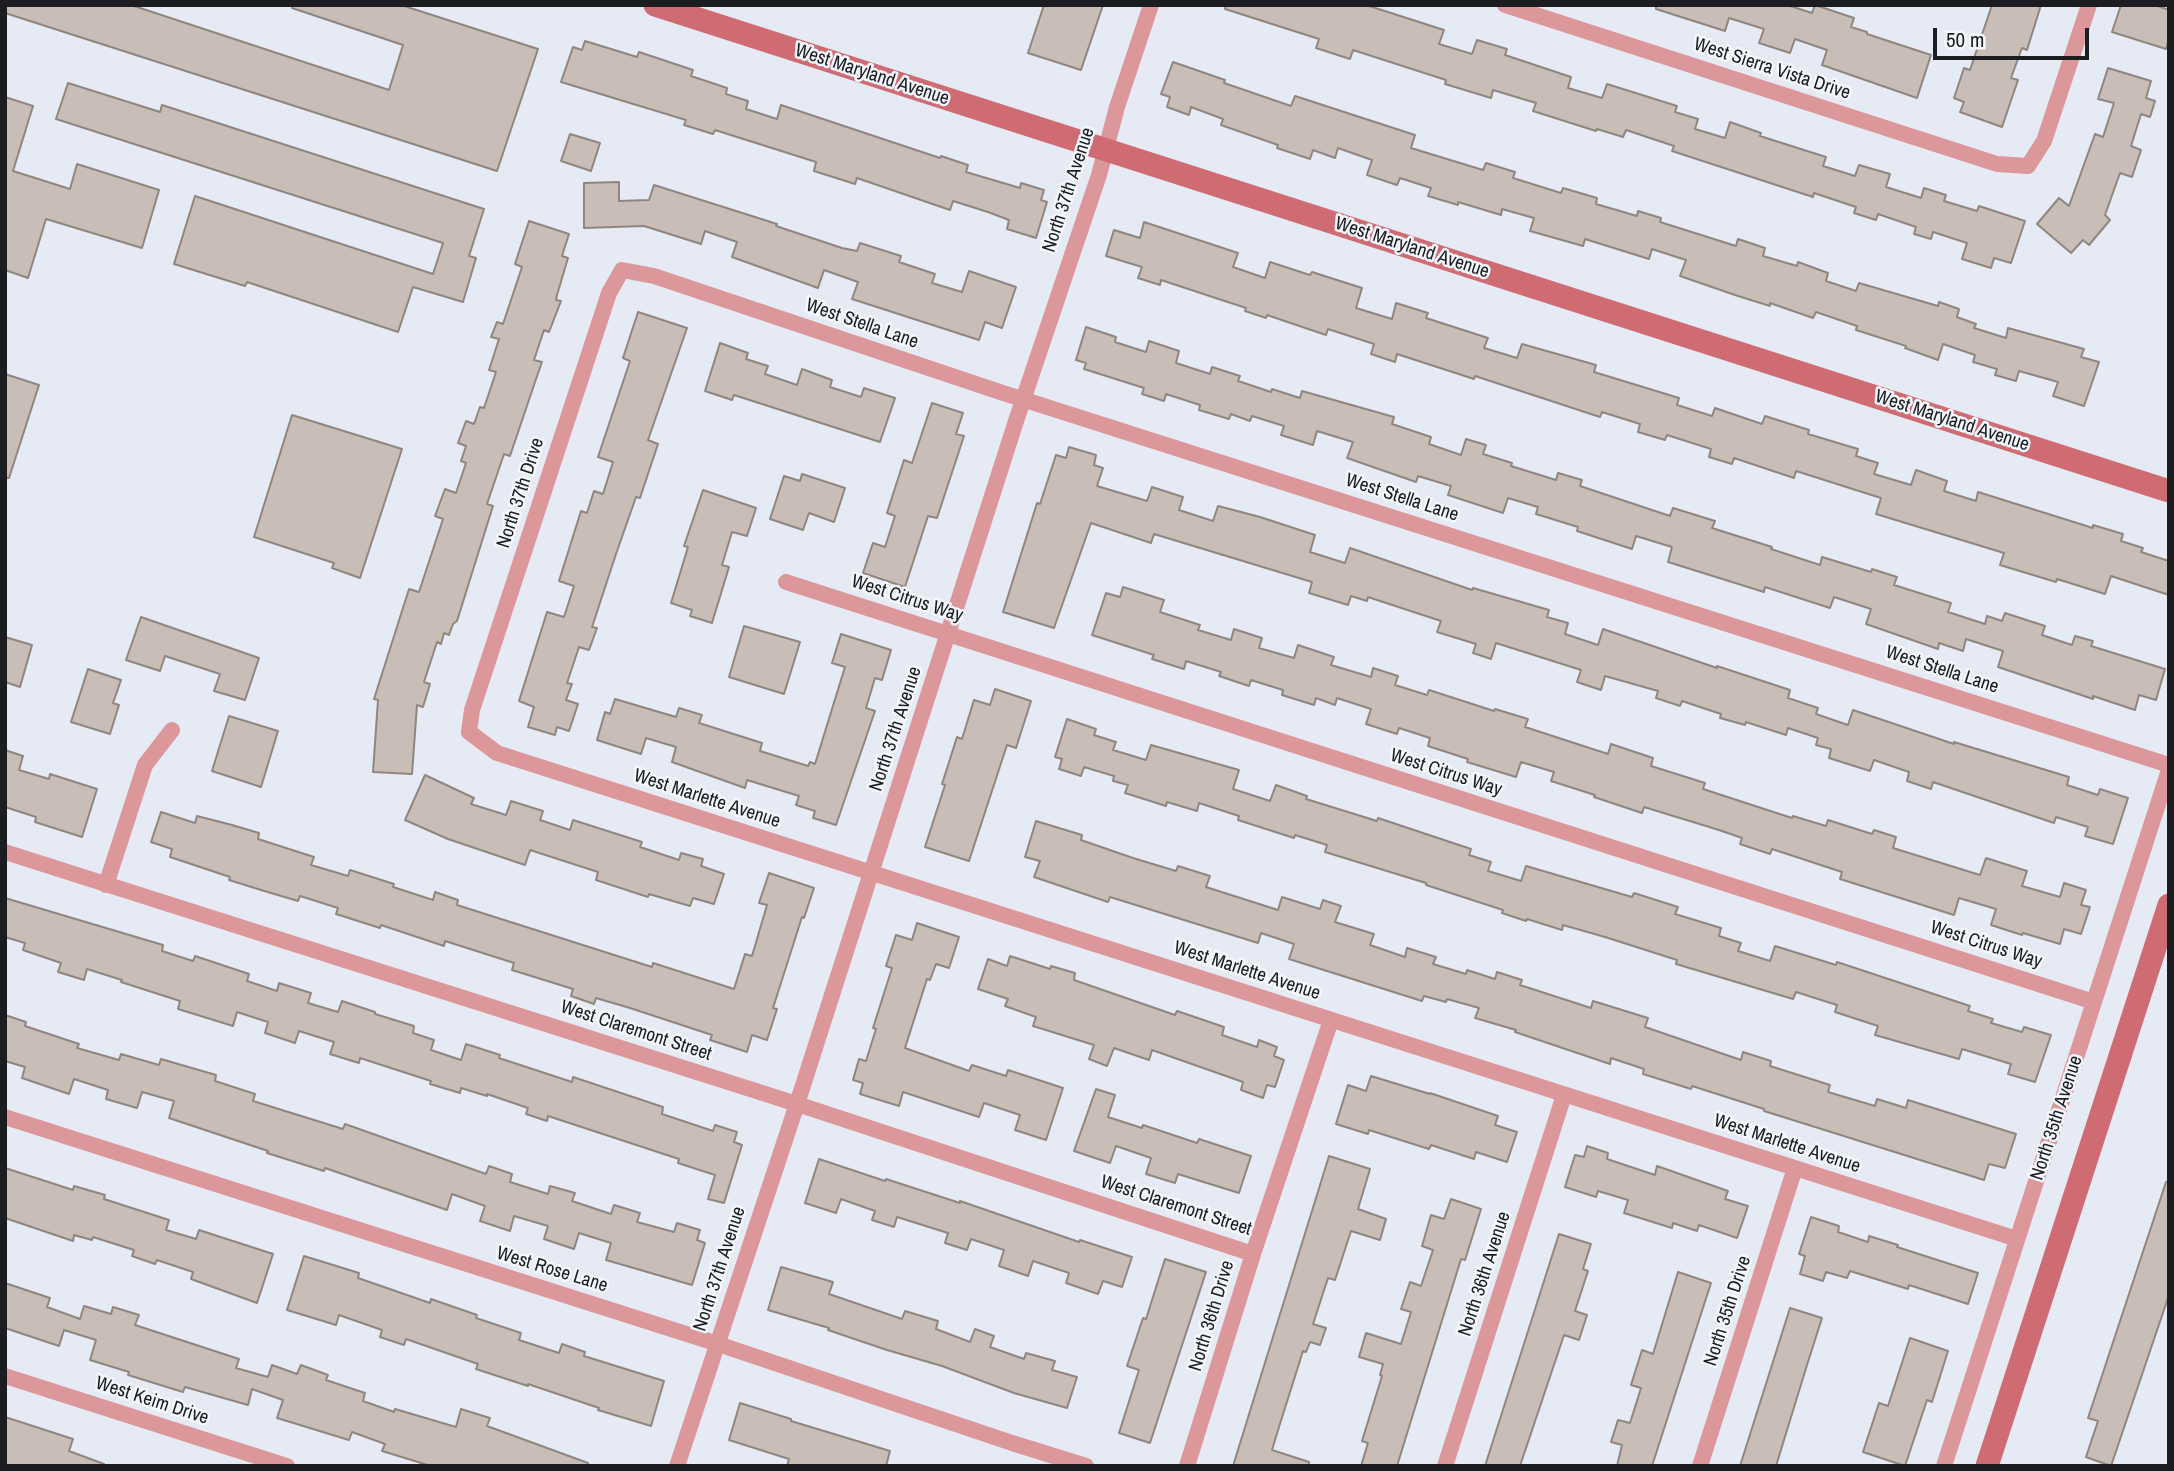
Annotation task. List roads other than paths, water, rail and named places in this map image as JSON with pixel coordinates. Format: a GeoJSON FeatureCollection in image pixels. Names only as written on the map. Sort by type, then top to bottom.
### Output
{"type":"FeatureCollection","features":[{"type":"Feature","properties":{"kind":"street","name":"West Maryland Avenue"},"geometry":{"type":"LineString","coordinates":[[655,5],[2169,491]]}},
{"type":"Feature","properties":{"kind":"street","name":"North 37th Avenue"},"geometry":{"type":"LineString","coordinates":[[677,1466],[797,1104],[1151,5]]}},
{"type":"Feature","properties":{"kind":"street","name":"West Sierra Vista Drive"},"geometry":{"type":"LineString","coordinates":[[1505,5],[1997,163],[2028,166],[2044,141],[2089,5]]}},
{"type":"Feature","properties":{"kind":"street","name":"West Stella Lane"},"geometry":{"type":"LineString","coordinates":[[622,270],[654,276],[1024,399],[2169,767]]}},
{"type":"Feature","properties":{"kind":"street","name":"North 37th Drive"},"geometry":{"type":"LineString","coordinates":[[469,732],[472,710],[605,306],[622,270]]}},
{"type":"Feature","properties":{"kind":"street","name":"West Citrus Way"},"geometry":{"type":"LineString","coordinates":[[786,582],[2094,1002]]}},
{"type":"Feature","properties":{"kind":"street"},"geometry":{"type":"LineString","coordinates":[[106,885],[145,765],[172,730]]}},
{"type":"Feature","properties":{"kind":"street","name":"West Marlette Avenue"},"geometry":{"type":"LineString","coordinates":[[469,732],[497,754],[2017,1239]]}},
{"type":"Feature","properties":{"kind":"street","name":"North 35th Avenue"},"geometry":{"type":"LineString","coordinates":[[1944,1466],[2169,767]]}},
{"type":"Feature","properties":{"kind":"street","name":"West Claremont Street"},"geometry":{"type":"LineString","coordinates":[[5,852],[797,1104],[1253,1254]]}},
{"type":"Feature","properties":{"kind":"street","name":"North 35th Avenue"},"geometry":{"type":"LineString","coordinates":[[1987,1466],[2169,905]]}},
{"type":"Feature","properties":{"kind":"street","name":"North 36th Drive"},"geometry":{"type":"LineString","coordinates":[[1187,1466],[1253,1254],[1331,1020]]}},
{"type":"Feature","properties":{"kind":"street","name":"North 36th Avenue"},"geometry":{"type":"LineString","coordinates":[[1445,1466],[1564,1095]]}},
{"type":"Feature","properties":{"kind":"street","name":"West Rose Lane"},"geometry":{"type":"LineString","coordinates":[[5,1117],[718,1344],[1086,1466]]}},
{"type":"Feature","properties":{"kind":"street","name":"North 35th Drive"},"geometry":{"type":"LineString","coordinates":[[1700,1466],[1796,1168]]}},
{"type":"Feature","properties":{"kind":"street","name":"West Keim Drive"},"geometry":{"type":"LineString","coordinates":[[5,1376],[287,1466]]}}]}
